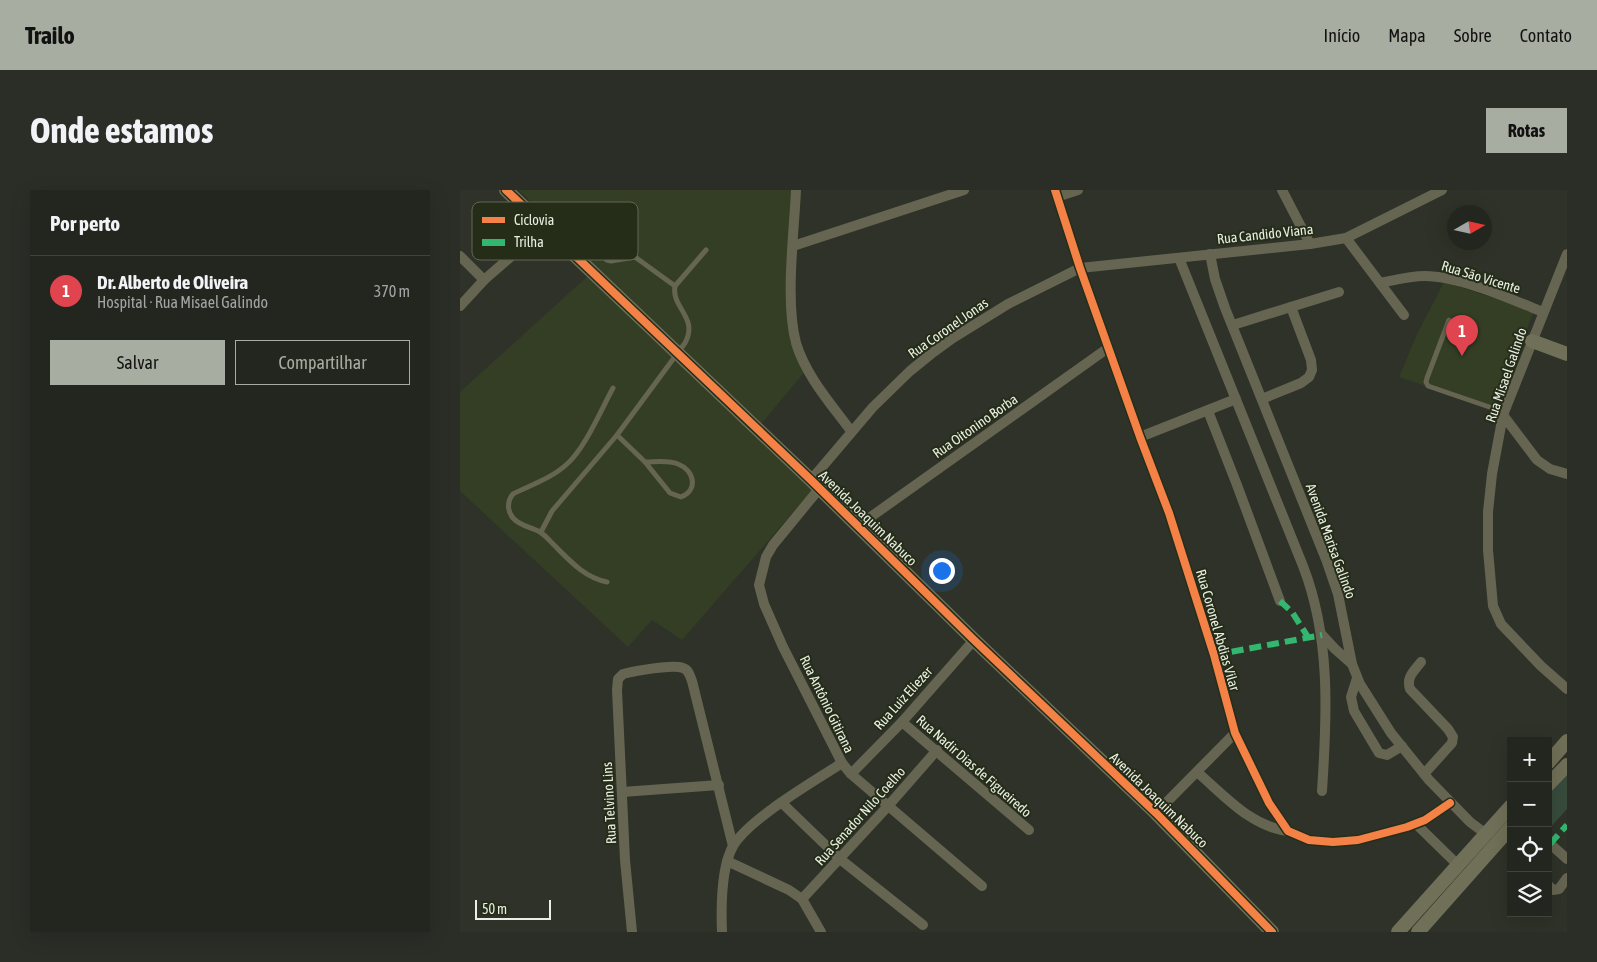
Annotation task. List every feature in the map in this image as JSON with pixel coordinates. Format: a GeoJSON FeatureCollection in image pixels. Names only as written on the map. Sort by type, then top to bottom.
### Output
{"type":"FeatureCollection","features":[{"type":"Feature","properties":{"kind":"street","name":"Avenida Joaquim Nabuco"},"geometry":{"type":"LineString","coordinates":[[506,190],[519,202]]}},
{"type":"Feature","properties":{"kind":"street"},"geometry":{"type":"LineString","coordinates":[[796,190],[791,304],[797,344],[811,375],[851,431]]}},
{"type":"Feature","properties":{"kind":"street"},"geometry":{"type":"LineString","coordinates":[[793,246],[949,193],[964,190]]}},
{"type":"Feature","properties":{"kind":"street"},"geometry":{"type":"LineString","coordinates":[[1056,194],[1078,190]]}},
{"type":"Feature","properties":{"kind":"street"},"geometry":{"type":"LineString","coordinates":[[1282,190],[1310,244]]}},
{"type":"Feature","properties":{"kind":"street","name":"Rua Candido Viana"},"geometry":{"type":"LineString","coordinates":[[1080,268],[1310,244],[1346,238],[1442,190]]}},
{"type":"Feature","properties":{"kind":"street","name":"Rua Coronel Abdias Vilar"},"geometry":{"type":"LineString","coordinates":[[1056,194],[1108,348],[1170,513],[1214,655],[1235,733],[1269,803],[1288,831]]}},
{"type":"Feature","properties":{"kind":"street"},"geometry":{"type":"LineString","coordinates":[[1346,238],[1404,315]]}},
{"type":"Feature","properties":{"kind":"street","name":"Avenida Marisa Galindo"},"geometry":{"type":"LineString","coordinates":[[1210,254],[1220,293],[1333,578],[1352,664],[1357,678],[1371,703],[1424,774],[1450,803],[1486,834]]}},
{"type":"Feature","properties":{"kind":"street","name":"Rua Misael Galindo"},"geometry":{"type":"LineString","coordinates":[[1567,254],[1504,414],[1492,474],[1488,512],[1488,550],[1493,606],[1501,624],[1541,666],[1567,689]]}},
{"type":"Feature","properties":{"kind":"street"},"geometry":{"type":"LineString","coordinates":[[460,256],[484,280]]}},
{"type":"Feature","properties":{"kind":"street"},"geometry":{"type":"LineString","coordinates":[[1179,258],[1308,578],[1316,603],[1322,635],[1325,700],[1322,791]]}},
{"type":"Feature","properties":{"kind":"street"},"geometry":{"type":"LineString","coordinates":[[460,306],[484,280],[507,260]]}},
{"type":"Feature","properties":{"kind":"street","name":"Avenida Joaquim Nabuco"},"geometry":{"type":"LineString","coordinates":[[580,260],[1156,813],[1272,932]]}},
{"type":"Feature","properties":{"kind":"street","name":"Rua Coronel Jonas"},"geometry":{"type":"LineString","coordinates":[[815,484],[851,431],[910,371],[953,338],[1008,304],[1080,268]]}},
{"type":"Feature","properties":{"kind":"street","name":"Rua São Vicente"},"geometry":{"type":"LineString","coordinates":[[1380,283],[1413,276],[1453,280],[1543,312]]}},
{"type":"Feature","properties":{"kind":"street"},"geometry":{"type":"LineString","coordinates":[[1233,325],[1339,292]]}},
{"type":"Feature","properties":{"kind":"street"},"geometry":{"type":"LineString","coordinates":[[1262,399],[1301,383],[1310,377],[1312,370],[1311,360],[1291,307]]}},
{"type":"Feature","properties":{"kind":"street"},"geometry":{"type":"LineString","coordinates":[[1532,341],[1567,354]]}},
{"type":"Feature","properties":{"kind":"street","name":"Rua Oitonino Borba"},"geometry":{"type":"LineString","coordinates":[[858,526],[1108,348]]}},
{"type":"Feature","properties":{"kind":"street"},"geometry":{"type":"LineString","coordinates":[[1140,437],[1236,399]]}},
{"type":"Feature","properties":{"kind":"street"},"geometry":{"type":"LineString","coordinates":[[1208,411],[1238,485],[1280,601]]}},
{"type":"Feature","properties":{"kind":"street"},"geometry":{"type":"LineString","coordinates":[[1504,414],[1537,460],[1550,469],[1567,474]]}},
{"type":"Feature","properties":{"kind":"street","name":"Rua Antônio Gitirana"},"geometry":{"type":"LineString","coordinates":[[722,932],[723,891],[727,861],[733,846],[742,834],[782,803],[842,763],[783,648],[764,604],[759,586],[766,557],[815,484]]}},
{"type":"Feature","properties":{"kind":"street"},"geometry":{"type":"LineString","coordinates":[[1322,635],[1335,650],[1352,664]]}},
{"type":"Feature","properties":{"kind":"street","name":"Rua Luiz Eliezer"},"geometry":{"type":"LineString","coordinates":[[851,774],[902,722],[974,640]]}},
{"type":"Feature","properties":{"kind":"street"},"geometry":{"type":"LineString","coordinates":[[1421,662],[1409,676],[1410,689],[1448,729],[1453,737],[1452,743],[1424,774]]}},
{"type":"Feature","properties":{"kind":"street","name":"Rua Telvino Lins"},"geometry":{"type":"LineString","coordinates":[[632,932],[626,887],[616,690],[618,679],[623,674],[673,667],[683,668],[688,672],[719,784]]}},
{"type":"Feature","properties":{"kind":"street"},"geometry":{"type":"LineString","coordinates":[[1357,678],[1351,697],[1354,712],[1379,753],[1387,754],[1402,746]]}},
{"type":"Feature","properties":{"kind":"street","name":"Rua Nadir Dias de Figueiredo"},"geometry":{"type":"LineString","coordinates":[[902,722],[1029,830]]}},
{"type":"Feature","properties":{"kind":"street"},"geometry":{"type":"LineString","coordinates":[[1156,813],[1235,733]]}},
{"type":"Feature","properties":{"kind":"street"},"geometry":{"type":"LineString","coordinates":[[1551,782],[1567,766],[1552,759],[1567,741]]}},
{"type":"Feature","properties":{"kind":"street","name":"Rua Senador Nilo Coelho"},"geometry":{"type":"LineString","coordinates":[[802,899],[889,805],[936,750]]}},
{"type":"Feature","properties":{"kind":"street"},"geometry":{"type":"LineString","coordinates":[[842,763],[851,774],[982,886]]}},
{"type":"Feature","properties":{"kind":"street"},"geometry":{"type":"LineString","coordinates":[[1197,772],[1237,807],[1258,821],[1269,827],[1288,831],[1310,840],[1333,842],[1372,837],[1416,824],[1450,803]]}},
{"type":"Feature","properties":{"kind":"street"},"geometry":{"type":"LineString","coordinates":[[622,792],[719,784],[733,846]]}},
{"type":"Feature","properties":{"kind":"street"},"geometry":{"type":"LineString","coordinates":[[782,803],[840,859],[923,925]]}},
{"type":"Feature","properties":{"kind":"street"},"geometry":{"type":"LineString","coordinates":[[1398,932],[1507,812]]}},
{"type":"Feature","properties":{"kind":"street"},"geometry":{"type":"LineString","coordinates":[[1416,824],[1456,868],[1464,881]]}},
{"type":"Feature","properties":{"kind":"street"},"geometry":{"type":"LineString","coordinates":[[1418,932],[1507,832]]}},
{"type":"Feature","properties":{"kind":"street"},"geometry":{"type":"LineString","coordinates":[[1552,846],[1567,859]]}},
{"type":"Feature","properties":{"kind":"street"},"geometry":{"type":"LineString","coordinates":[[727,861],[789,890],[802,899],[821,932]]}},
{"type":"Feature","properties":{"kind":"street"},"geometry":{"type":"LineString","coordinates":[[1552,889],[1559,889],[1567,878]]}},
{"type":"Feature","properties":{"kind":"lane"},"geometry":{"type":"LineString","coordinates":[[541,532],[552,511],[617,435],[685,343],[689,335],[689,322],[675,295],[675,286],[706,250]]}},
{"type":"Feature","properties":{"kind":"lane"},"geometry":{"type":"LineString","coordinates":[[638,258],[675,286]]}},
{"type":"Feature","properties":{"kind":"lane"},"geometry":{"type":"LineString","coordinates":[[1449,320],[1427,378],[1428,386],[1504,414]]}},
{"type":"Feature","properties":{"kind":"lane"},"geometry":{"type":"LineString","coordinates":[[607,582],[597,580],[586,574],[541,532],[524,526],[514,519],[509,512],[509,498],[513,494],[558,471],[568,463],[578,450],[613,388]]}},
{"type":"Feature","properties":{"kind":"lane"},"geometry":{"type":"LineString","coordinates":[[617,435],[645,462],[670,493],[680,497],[690,492],[692,480],[681,465],[645,462]]}},
{"type":"Feature","properties":{"kind":"shaded area"},"geometry":{"type":"Polygon","coordinates":[[[519,190],[801,190],[790,342],[808,368],[756,430],[815,487],[682,640],[652,620],[628,647],[460,491],[460,392],[591,273],[739,414],[588,260],[638,260],[638,202],[531,202],[519,190]]]}},
{"type":"Feature","properties":{"kind":"shaded area"},"geometry":{"type":"Polygon","coordinates":[[[1444,282],[1534,311],[1495,410],[1399,377],[1417,334],[1444,282]]]}},
{"type":"Feature","properties":{"kind":"building"},"geometry":{"type":"Polygon","coordinates":[[[1567,772],[1567,809],[1552,826],[1552,787],[1567,772]]]}},
{"type":"Feature","properties":{"kind":"marked path"},"geometry":{"type":"LineString","coordinates":[[1280,601],[1292,612],[1308,637]]}},
{"type":"Feature","properties":{"kind":"marked path"},"geometry":{"type":"LineString","coordinates":[[1214,655],[1322,635]]}},
{"type":"Feature","properties":{"kind":"marked path"},"geometry":{"type":"LineString","coordinates":[[1552,842],[1567,825]]}},
{"type":"Feature","properties":{"kind":"cycle path"},"geometry":{"type":"LineString","coordinates":[[506,190],[519,202]]}},
{"type":"Feature","properties":{"kind":"cycle path"},"geometry":{"type":"LineString","coordinates":[[1055,190],[1080,268],[1169,513],[1214,655],[1235,733],[1269,803],[1288,831],[1309,840],[1333,842],[1358,840],[1407,827],[1425,820],[1450,803]]}},
{"type":"Feature","properties":{"kind":"cycle path"},"geometry":{"type":"LineString","coordinates":[[580,260],[1156,813],[1272,932]]}},
{"type":"Feature","properties":{"kind":"place","name":"Dr. Alberto de Oliveira"},"geometry":{"type":"Point","coordinates":[1462,356]}}]}
